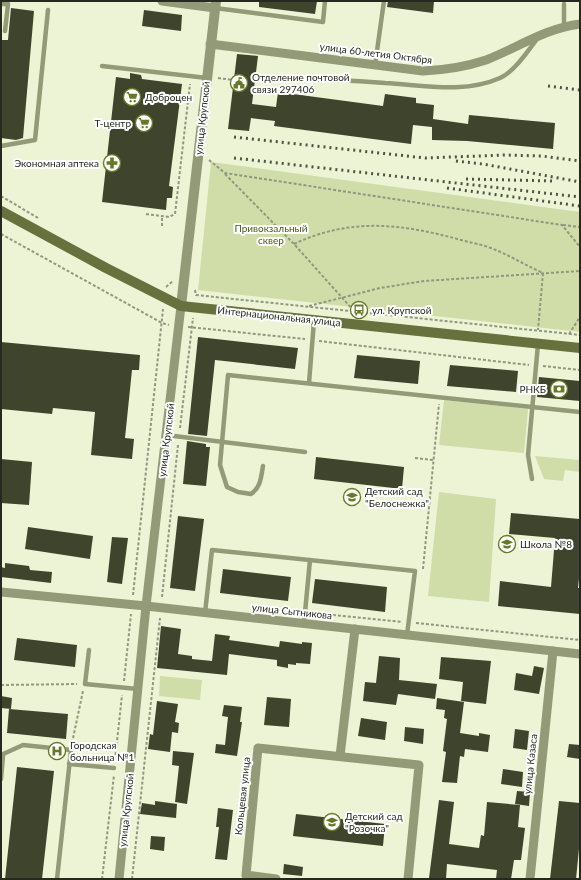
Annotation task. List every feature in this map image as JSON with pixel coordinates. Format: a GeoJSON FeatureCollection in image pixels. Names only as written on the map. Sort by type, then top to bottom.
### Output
{"type":"FeatureCollection","features":[{"type":"Feature","properties":{"kind":"main road","name":"Интернациональная улица"},"geometry":{"type":"LineString","coordinates":[[1,211],[106,268],[182,306],[580,348]]}},
{"type":"Feature","properties":{"kind":"street"},"geometry":{"type":"LineString","coordinates":[[162,1],[216,4]]}},
{"type":"Feature","properties":{"kind":"street","name":"улица Крупской"},"geometry":{"type":"LineString","coordinates":[[119,879],[146,606],[182,306],[210,44],[216,4]]}},
{"type":"Feature","properties":{"kind":"street","name":"улица 60-летия Октября"},"geometry":{"type":"LineString","coordinates":[[210,44],[423,72],[449,70],[486,60],[564,27],[580,24]]}},
{"type":"Feature","properties":{"kind":"street","name":"улица Сытникова"},"geometry":{"type":"LineString","coordinates":[[1,592],[146,606],[580,654]]}},
{"type":"Feature","properties":{"kind":"street"},"geometry":{"type":"LineString","coordinates":[[340,756],[355,629]]}},
{"type":"Feature","properties":{"kind":"street","name":"улица Казаса"},"geometry":{"type":"LineString","coordinates":[[530,879],[554,651]]}},
{"type":"Feature","properties":{"kind":"street","name":"Кольцевая улица"},"geometry":{"type":"LineString","coordinates":[[276,879],[246,875],[258,748],[419,765],[408,879]]}},
{"type":"Feature","properties":{"kind":"lane"},"geometry":{"type":"LineString","coordinates":[[216,4],[323,22],[325,1]]}},
{"type":"Feature","properties":{"kind":"lane"},"geometry":{"type":"LineString","coordinates":[[375,65],[384,1]]}},
{"type":"Feature","properties":{"kind":"lane"},"geometry":{"type":"LineString","coordinates":[[1,4],[8,4],[5,31]]}},
{"type":"Feature","properties":{"kind":"lane"},"geometry":{"type":"LineString","coordinates":[[564,4],[564,27]]}},
{"type":"Feature","properties":{"kind":"lane"},"geometry":{"type":"LineString","coordinates":[[1,146],[35,140],[48,10]]}},
{"type":"Feature","properties":{"kind":"lane"},"geometry":{"type":"LineString","coordinates":[[276,79],[327,79],[430,87],[472,87],[501,78],[521,60],[538,37]]}},
{"type":"Feature","properties":{"kind":"lane"},"geometry":{"type":"LineString","coordinates":[[102,66],[207,78]]}},
{"type":"Feature","properties":{"kind":"lane"},"geometry":{"type":"LineString","coordinates":[[309,383],[315,320]]}},
{"type":"Feature","properties":{"kind":"lane"},"geometry":{"type":"LineString","coordinates":[[532,480],[528,456],[531,406],[538,344]]}},
{"type":"Feature","properties":{"kind":"lane"},"geometry":{"type":"LineString","coordinates":[[263,466],[261,481],[256,490],[251,494],[238,492],[226,487],[220,465],[228,375],[580,412]]}},
{"type":"Feature","properties":{"kind":"lane"},"geometry":{"type":"LineString","coordinates":[[166,435],[305,452]]}},
{"type":"Feature","properties":{"kind":"lane"},"geometry":{"type":"LineString","coordinates":[[204,613],[212,550],[416,570],[407,635]]}},
{"type":"Feature","properties":{"kind":"lane"},"geometry":{"type":"LineString","coordinates":[[304,623],[310,560]]}},
{"type":"Feature","properties":{"kind":"lane"},"geometry":{"type":"LineString","coordinates":[[89,650],[85,684],[138,689]]}},
{"type":"Feature","properties":{"kind":"lane"},"geometry":{"type":"LineString","coordinates":[[1,779],[2,756],[13,748],[23,745],[71,750],[57,879]]}},
{"type":"Feature","properties":{"kind":"lane"},"geometry":{"type":"LineString","coordinates":[[69,764],[114,768]]}},
{"type":"Feature","properties":{"kind":"path"},"geometry":{"type":"LineString","coordinates":[[146,214],[173,216],[176,210],[190,77]]}},
{"type":"Feature","properties":{"kind":"path"},"geometry":{"type":"LineString","coordinates":[[218,78],[233,80]]}},
{"type":"Feature","properties":{"kind":"path"},"geometry":{"type":"LineString","coordinates":[[209,160],[225,173],[294,244],[354,311]]}},
{"type":"Feature","properties":{"kind":"path"},"geometry":{"type":"LineString","coordinates":[[225,173],[580,227]]}},
{"type":"Feature","properties":{"kind":"path"},"geometry":{"type":"LineString","coordinates":[[1,196],[31,213]]}},
{"type":"Feature","properties":{"kind":"path"},"geometry":{"type":"LineString","coordinates":[[162,216],[162,226]]}},
{"type":"Feature","properties":{"kind":"path"},"geometry":{"type":"LineString","coordinates":[[294,244],[315,234],[338,228],[391,225],[415,229],[489,248],[543,273]]}},
{"type":"Feature","properties":{"kind":"path"},"geometry":{"type":"LineString","coordinates":[[562,225],[580,247]]}},
{"type":"Feature","properties":{"kind":"path"},"geometry":{"type":"LineString","coordinates":[[308,307],[380,288],[424,282],[580,271]]}},
{"type":"Feature","properties":{"kind":"path"},"geometry":{"type":"LineString","coordinates":[[538,330],[543,273]]}},
{"type":"Feature","properties":{"kind":"path"},"geometry":{"type":"LineString","coordinates":[[102,879],[164,297],[166,288],[175,277]]}},
{"type":"Feature","properties":{"kind":"path"},"geometry":{"type":"LineString","coordinates":[[183,290],[195,293],[196,295],[580,335]]}},
{"type":"Feature","properties":{"kind":"path"},"geometry":{"type":"LineString","coordinates":[[132,879],[195,293]]}},
{"type":"Feature","properties":{"kind":"path"},"geometry":{"type":"LineString","coordinates":[[569,334],[580,317]]}},
{"type":"Feature","properties":{"kind":"path"},"geometry":{"type":"LineString","coordinates":[[422,569],[440,397]]}},
{"type":"Feature","properties":{"kind":"path"},"geometry":{"type":"LineString","coordinates":[[415,458],[434,460]]}},
{"type":"Feature","properties":{"kind":"path"},"geometry":{"type":"LineString","coordinates":[[162,597],[169,598]]}},
{"type":"Feature","properties":{"kind":"path"},"geometry":{"type":"LineString","coordinates":[[252,606],[580,640]]}},
{"type":"Feature","properties":{"kind":"path"},"geometry":{"type":"LineString","coordinates":[[417,624],[418,616]]}},
{"type":"Feature","properties":{"kind":"path"},"geometry":{"type":"LineString","coordinates":[[1,685],[85,684],[71,750]]}},
{"type":"Feature","properties":{"kind":"green space","name":"Привокзальный сквер"},"geometry":{"type":"Polygon","coordinates":[[[211,162],[580,212],[580,332],[198,290],[211,162]]]}},
{"type":"Feature","properties":{"kind":"green space"},"geometry":{"type":"Polygon","coordinates":[[[444,400],[528,409],[524,453],[439,445],[444,400]]]}},
{"type":"Feature","properties":{"kind":"green space"},"geometry":{"type":"Polygon","coordinates":[[[535,456],[580,460],[580,472],[565,470],[563,481],[544,479],[535,456]]]}},
{"type":"Feature","properties":{"kind":"green space"},"geometry":{"type":"Polygon","coordinates":[[[439,492],[496,499],[489,602],[428,596],[439,492]]]}},
{"type":"Feature","properties":{"kind":"green space"},"geometry":{"type":"Polygon","coordinates":[[[160,676],[202,680],[200,700],[159,696],[160,676]]]}},
{"type":"Feature","properties":{"kind":"building"},"geometry":{"type":"Polygon","coordinates":[[[259,1],[317,1],[315,14],[259,7],[259,1]]]}},
{"type":"Feature","properties":{"kind":"building"},"geometry":{"type":"Polygon","coordinates":[[[388,1],[434,1],[433,13],[387,7],[388,1]]]}},
{"type":"Feature","properties":{"kind":"building"},"geometry":{"type":"Polygon","coordinates":[[[11,8],[34,11],[23,138],[16,140],[1,138],[1,40],[8,40],[11,8]]]}},
{"type":"Feature","properties":{"kind":"building"},"geometry":{"type":"Polygon","coordinates":[[[144,10],[182,15],[181,31],[142,26],[144,10]]]}},
{"type":"Feature","properties":{"kind":"building"},"geometry":{"type":"Polygon","coordinates":[[[237,54],[258,56],[252,104],[276,107],[278,92],[383,106],[385,94],[416,98],[416,103],[434,105],[433,119],[468,124],[469,115],[555,123],[553,149],[467,141],[432,140],[432,127],[413,125],[411,144],[274,126],[275,121],[251,118],[249,131],[228,129],[237,54]]]}},
{"type":"Feature","properties":{"kind":"building","name":"Т-центр"},"geometry":{"type":"Polygon","coordinates":[[[130,73],[141,75],[142,79],[182,84],[169,186],[173,187],[172,198],[167,198],[166,210],[102,202],[116,77],[130,79],[130,73]]]}},
{"type":"Feature","properties":{"kind":"building"},"geometry":{"type":"Polygon","coordinates":[[[198,337],[298,348],[295,369],[215,360],[207,436],[188,434],[198,337]]]}},
{"type":"Feature","properties":{"kind":"building"},"geometry":{"type":"Polygon","coordinates":[[[1,342],[140,355],[139,370],[132,370],[125,438],[134,439],[132,459],[91,455],[95,412],[53,408],[52,414],[1,409],[1,342]]]}},
{"type":"Feature","properties":{"kind":"building"},"geometry":{"type":"Polygon","coordinates":[[[357,355],[420,361],[418,384],[354,378],[357,355]]]}},
{"type":"Feature","properties":{"kind":"building"},"geometry":{"type":"Polygon","coordinates":[[[450,365],[518,371],[516,392],[447,386],[450,365]]]}},
{"type":"Feature","properties":{"kind":"building","name":"РНКБ"},"geometry":{"type":"Polygon","coordinates":[[[539,377],[580,381],[580,401],[537,397],[539,377]]]}},
{"type":"Feature","properties":{"kind":"building"},"geometry":{"type":"Polygon","coordinates":[[[187,441],[206,444],[206,447],[210,447],[206,486],[183,484],[187,441]]]}},
{"type":"Feature","properties":{"kind":"building"},"geometry":{"type":"Polygon","coordinates":[[[316,457],[404,467],[402,489],[314,479],[316,457]]]}},
{"type":"Feature","properties":{"kind":"building"},"geometry":{"type":"Polygon","coordinates":[[[1,459],[32,462],[29,505],[1,503],[1,459]]]}},
{"type":"Feature","properties":{"kind":"building"},"geometry":{"type":"Polygon","coordinates":[[[511,513],[580,519],[580,568],[578,588],[580,588],[580,614],[498,606],[500,581],[551,587],[555,538],[509,534],[511,513]]]}},
{"type":"Feature","properties":{"kind":"building"},"geometry":{"type":"Polygon","coordinates":[[[178,516],[204,519],[195,591],[170,588],[178,516]]]}},
{"type":"Feature","properties":{"kind":"building"},"geometry":{"type":"Polygon","coordinates":[[[28,527],[93,536],[90,559],[25,549],[28,527]]]}},
{"type":"Feature","properties":{"kind":"building"},"geometry":{"type":"Polygon","coordinates":[[[112,537],[128,538],[122,584],[107,582],[112,537]]]}},
{"type":"Feature","properties":{"kind":"building"},"geometry":{"type":"Polygon","coordinates":[[[5,563],[29,566],[30,570],[52,572],[51,583],[1,577],[1,567],[5,568],[5,563]]]}},
{"type":"Feature","properties":{"kind":"building"},"geometry":{"type":"Polygon","coordinates":[[[223,569],[291,577],[288,601],[220,593],[223,569]]]}},
{"type":"Feature","properties":{"kind":"building"},"geometry":{"type":"Polygon","coordinates":[[[315,579],[387,587],[385,612],[312,603],[315,579]]]}},
{"type":"Feature","properties":{"kind":"building"},"geometry":{"type":"Polygon","coordinates":[[[161,626],[181,629],[178,654],[192,656],[192,659],[212,661],[215,634],[230,636],[229,640],[279,647],[280,641],[302,644],[302,642],[312,643],[310,664],[288,664],[288,668],[277,666],[277,660],[229,654],[227,675],[157,668],[161,626]]]}},
{"type":"Feature","properties":{"kind":"building"},"geometry":{"type":"Polygon","coordinates":[[[17,638],[77,645],[75,667],[14,660],[17,638]]]}},
{"type":"Feature","properties":{"kind":"building"},"geometry":{"type":"Polygon","coordinates":[[[379,656],[400,658],[399,680],[437,684],[435,699],[398,694],[396,705],[363,701],[365,682],[376,683],[379,656]]]}},
{"type":"Feature","properties":{"kind":"building"},"geometry":{"type":"Polygon","coordinates":[[[441,657],[491,661],[486,704],[461,701],[463,682],[439,679],[441,657]]]}},
{"type":"Feature","properties":{"kind":"building"},"geometry":{"type":"Polygon","coordinates":[[[534,666],[544,668],[539,694],[514,690],[516,673],[532,676],[534,666]]]}},
{"type":"Feature","properties":{"kind":"building"},"geometry":{"type":"Polygon","coordinates":[[[1,696],[12,698],[11,709],[1,708],[1,696]]]}},
{"type":"Feature","properties":{"kind":"building"},"geometry":{"type":"Polygon","coordinates":[[[267,697],[291,699],[289,727],[264,725],[267,697]]]}},
{"type":"Feature","properties":{"kind":"building"},"geometry":{"type":"Polygon","coordinates":[[[437,698],[464,702],[460,733],[479,736],[479,733],[490,735],[488,752],[465,749],[464,757],[460,756],[457,783],[442,782],[446,752],[443,751],[447,719],[444,718],[445,710],[436,709],[437,698]]]}},
{"type":"Feature","properties":{"kind":"building"},"geometry":{"type":"Polygon","coordinates":[[[157,701],[178,704],[175,722],[179,723],[178,733],[172,732],[170,752],[148,749],[150,734],[153,735],[157,701]]]}},
{"type":"Feature","properties":{"kind":"building"},"geometry":{"type":"Polygon","coordinates":[[[224,705],[242,707],[240,722],[242,722],[237,756],[215,753],[216,744],[225,745],[228,717],[222,716],[224,705]]]}},
{"type":"Feature","properties":{"kind":"building"},"geometry":{"type":"Polygon","coordinates":[[[9,709],[68,714],[66,739],[7,733],[9,709]]]}},
{"type":"Feature","properties":{"kind":"building"},"geometry":{"type":"Polygon","coordinates":[[[361,718],[387,722],[385,740],[358,736],[361,718]]]}},
{"type":"Feature","properties":{"kind":"building"},"geometry":{"type":"Polygon","coordinates":[[[405,727],[424,729],[423,744],[404,741],[405,727]]]}},
{"type":"Feature","properties":{"kind":"building"},"geometry":{"type":"Polygon","coordinates":[[[515,729],[529,731],[527,750],[513,748],[515,729]]]}},
{"type":"Feature","properties":{"kind":"building"},"geometry":{"type":"Polygon","coordinates":[[[569,744],[580,745],[580,759],[567,757],[569,744]]]}},
{"type":"Feature","properties":{"kind":"building"},"geometry":{"type":"Polygon","coordinates":[[[173,751],[194,753],[187,804],[175,802],[179,766],[172,765],[173,751]]]}},
{"type":"Feature","properties":{"kind":"building"},"geometry":{"type":"Polygon","coordinates":[[[17,767],[54,771],[42,879],[5,879],[17,767]]]}},
{"type":"Feature","properties":{"kind":"building"},"geometry":{"type":"Polygon","coordinates":[[[503,769],[523,772],[522,787],[501,784],[503,769]]]}},
{"type":"Feature","properties":{"kind":"building"},"geometry":{"type":"Polygon","coordinates":[[[517,791],[530,792],[529,806],[515,804],[517,791]]]}},
{"type":"Feature","properties":{"kind":"building"},"geometry":{"type":"Polygon","coordinates":[[[439,800],[454,802],[449,844],[479,848],[481,835],[484,836],[487,802],[520,805],[518,827],[525,828],[521,860],[514,860],[511,879],[496,879],[497,870],[447,864],[446,879],[429,878],[439,800]]]}},
{"type":"Feature","properties":{"kind":"building"},"geometry":{"type":"Polygon","coordinates":[[[155,801],[177,804],[176,818],[140,814],[142,803],[155,805],[155,801]]]}},
{"type":"Feature","properties":{"kind":"building"},"geometry":{"type":"Polygon","coordinates":[[[559,801],[580,803],[580,839],[576,879],[550,879],[559,801]]]}},
{"type":"Feature","properties":{"kind":"building"},"geometry":{"type":"Polygon","coordinates":[[[218,808],[233,810],[227,860],[215,859],[219,827],[216,827],[218,808]]]}},
{"type":"Feature","properties":{"kind":"building"},"geometry":{"type":"Polygon","coordinates":[[[296,814],[385,824],[383,846],[293,836],[296,814]]]}},
{"type":"Feature","properties":{"kind":"building"},"geometry":{"type":"Polygon","coordinates":[[[151,836],[165,837],[164,851],[150,849],[151,836]]]}},
{"type":"Feature","properties":{"kind":"building"},"geometry":{"type":"Polygon","coordinates":[[[284,864],[303,867],[302,876],[283,874],[284,864]]]}},
{"type":"Feature","properties":{"kind":"railway"},"geometry":{"type":"LineString","coordinates":[[548,86],[580,90]]}},
{"type":"Feature","properties":{"kind":"railway"},"geometry":{"type":"LineString","coordinates":[[234,137],[425,158],[505,155],[542,156],[580,161]]}},
{"type":"Feature","properties":{"kind":"railway"},"geometry":{"type":"LineString","coordinates":[[234,158],[580,197]]}},
{"type":"Feature","properties":{"kind":"railway"},"geometry":{"type":"LineString","coordinates":[[456,161],[483,164],[580,182]]}},
{"type":"Feature","properties":{"kind":"railway"},"geometry":{"type":"LineString","coordinates":[[466,179],[554,181]]}},
{"type":"Feature","properties":{"kind":"railway"},"geometry":{"type":"LineString","coordinates":[[447,188],[580,206]]}},
{"type":"Feature","properties":{"kind":"place","name":"Отделение почтовой связи 297406"},"geometry":{"type":"Point","coordinates":[239,83]}},
{"type":"Feature","properties":{"kind":"place","name":"Доброцен"},"geometry":{"type":"Point","coordinates":[132,97]}},
{"type":"Feature","properties":{"kind":"place","name":"Т-центр"},"geometry":{"type":"Point","coordinates":[144,123]}},
{"type":"Feature","properties":{"kind":"place","name":"Экономная аптека"},"geometry":{"type":"Point","coordinates":[112,163]}},
{"type":"Feature","properties":{"kind":"place","name":"ул. Крупской"},"geometry":{"type":"Point","coordinates":[359,310]}},
{"type":"Feature","properties":{"kind":"place","name":"РНКБ"},"geometry":{"type":"Point","coordinates":[559,389]}},
{"type":"Feature","properties":{"kind":"place","name":"Детский сад \"Белоснежка\""},"geometry":{"type":"Point","coordinates":[352,497]}},
{"type":"Feature","properties":{"kind":"place","name":"Школа №8"},"geometry":{"type":"Point","coordinates":[507,544]}},
{"type":"Feature","properties":{"kind":"place","name":"Городская больница №1"},"geometry":{"type":"Point","coordinates":[57,751]}},
{"type":"Feature","properties":{"kind":"place","name":"Детский сад \"Розочка\""},"geometry":{"type":"Point","coordinates":[332,822]}}]}
